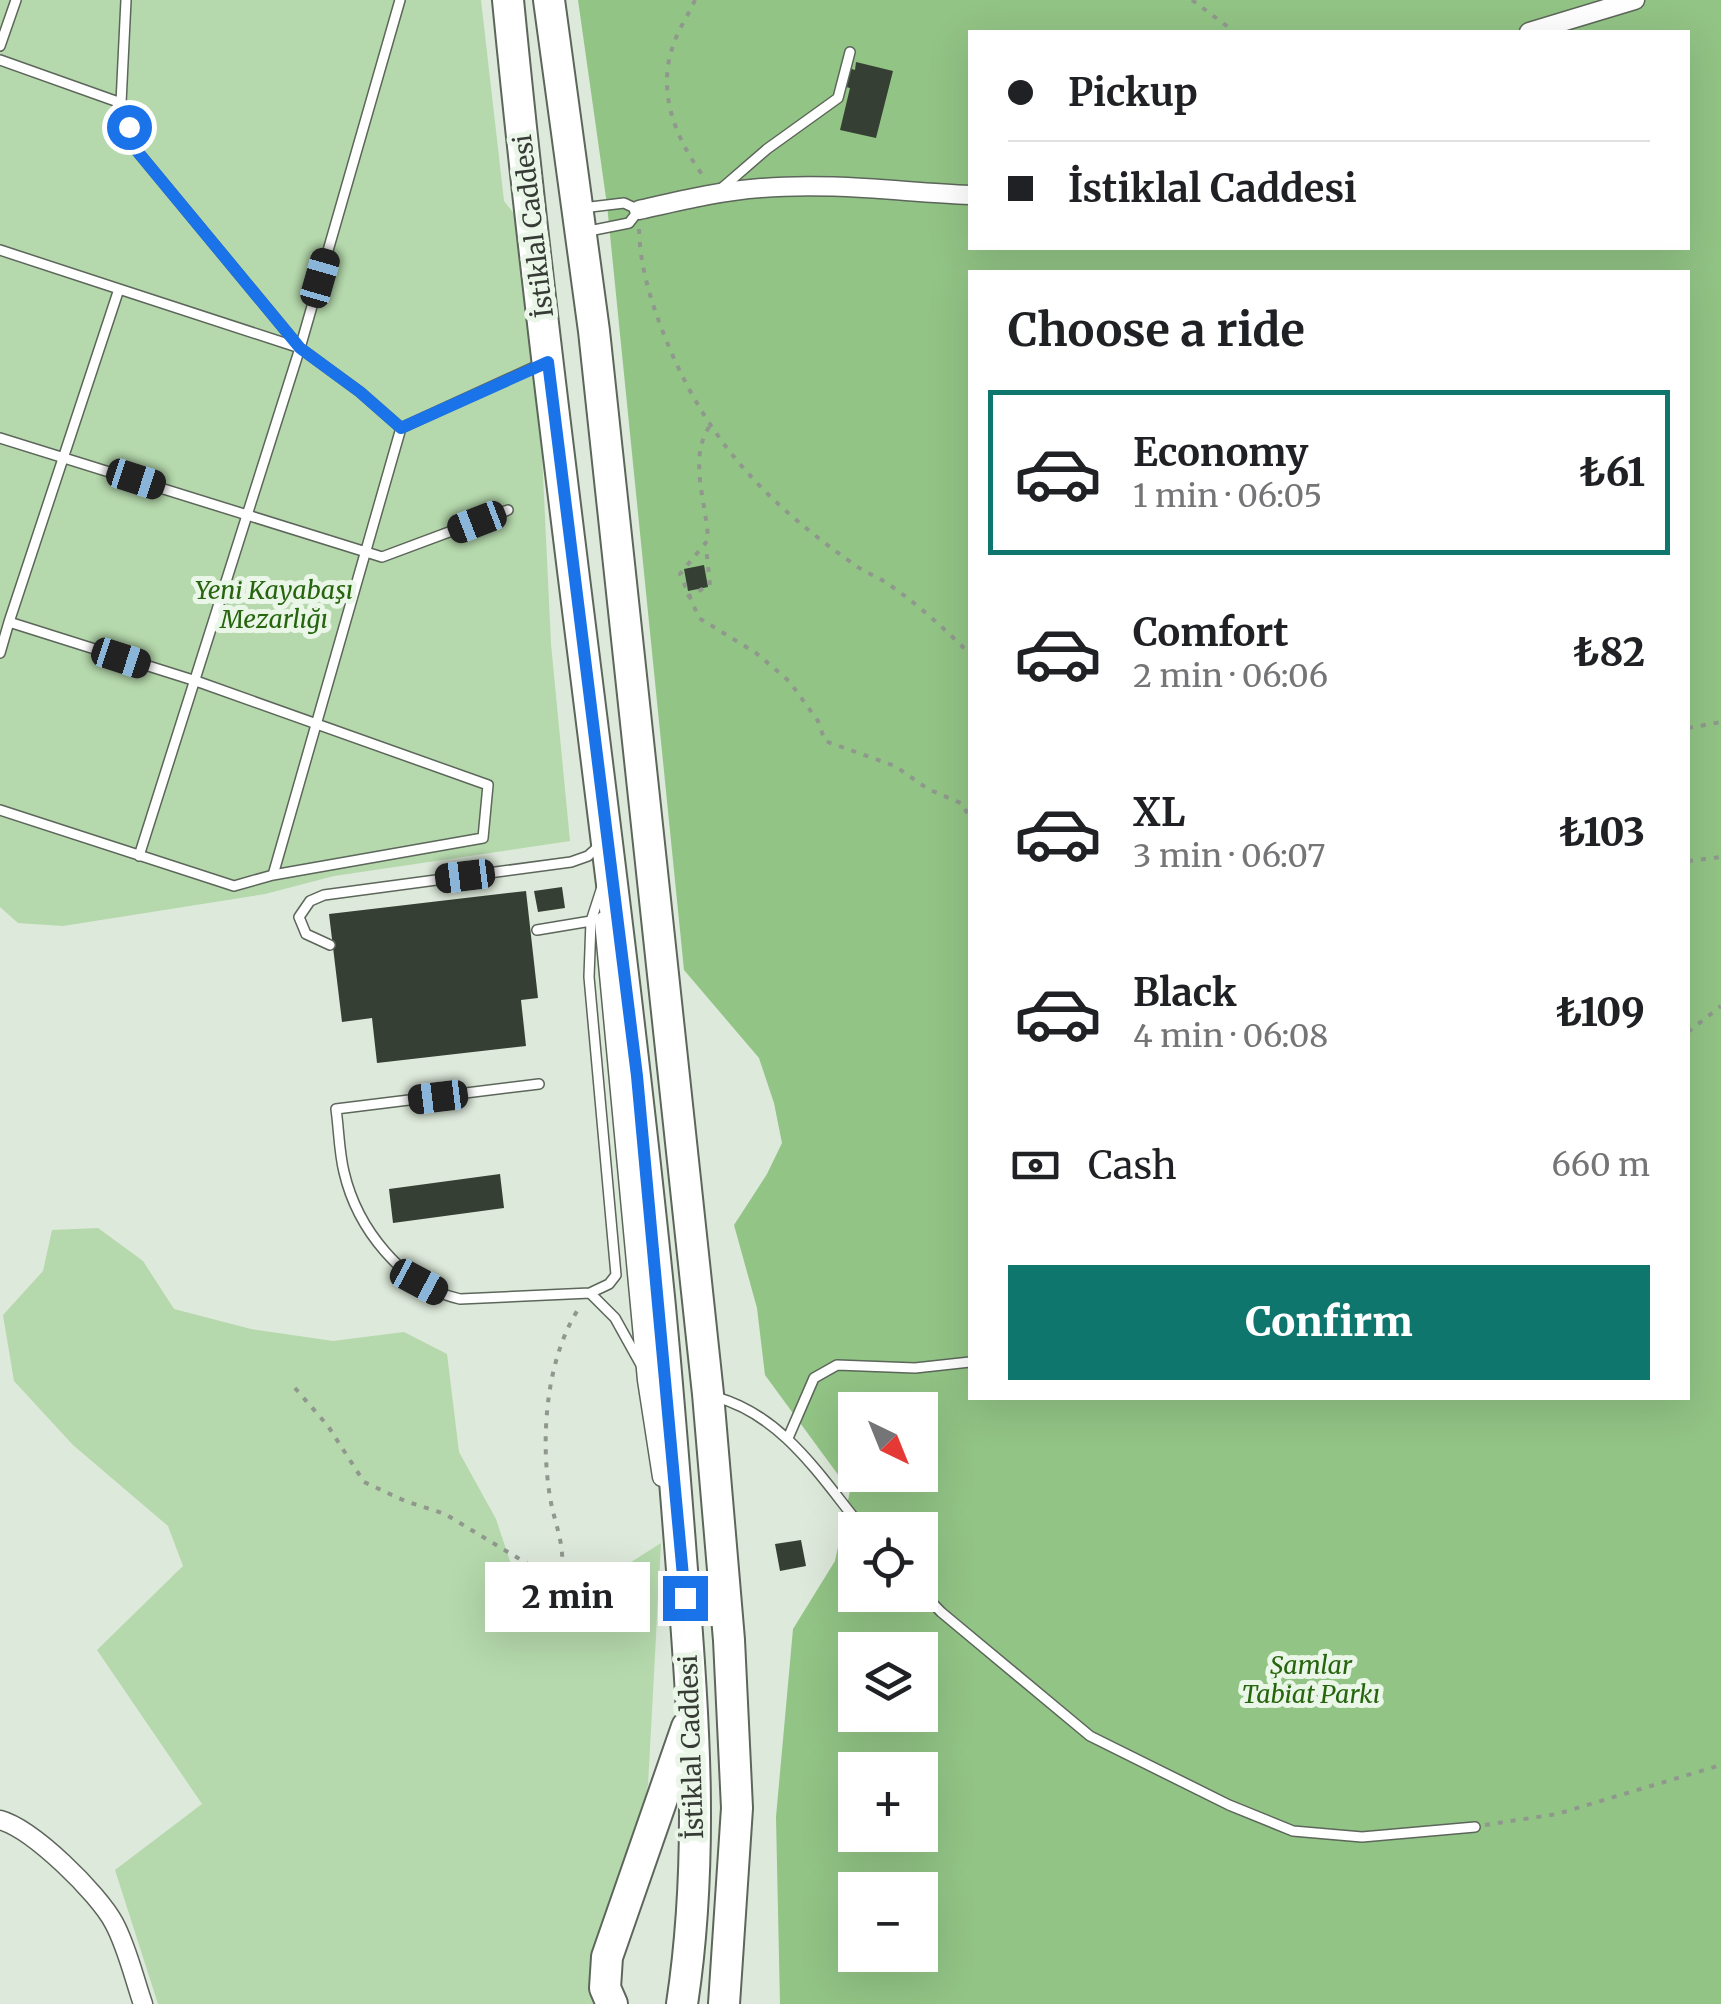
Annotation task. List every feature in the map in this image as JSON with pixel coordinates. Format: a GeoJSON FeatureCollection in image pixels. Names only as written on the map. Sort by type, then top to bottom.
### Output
{"type":"FeatureCollection","features":[{"type":"Feature","properties":{"kind":"main road","name":"İstiklal Caddesi"},"geometry":{"type":"LineString","coordinates":[[508,0],[548,362],[637,1076],[682,1564],[696,1799],[692,1906],[682,2004]]}},
{"type":"Feature","properties":{"kind":"main road","name":"İstiklal Caddesi"},"geometry":{"type":"LineString","coordinates":[[549,0],[580,220],[653,851],[708,1394],[737,1808],[724,2004]]}},
{"type":"Feature","properties":{"kind":"main road"},"geometry":{"type":"LineString","coordinates":[[612,2004],[606,1988],[612,1941],[692,1714]]}},
{"type":"Feature","properties":{"kind":"street"},"geometry":{"type":"LineString","coordinates":[[1536,30],[1636,0]]}},
{"type":"Feature","properties":{"kind":"street"},"geometry":{"type":"LineString","coordinates":[[638,210],[716,193],[817,186],[968,194]]}},
{"type":"Feature","properties":{"kind":"street"},"geometry":{"type":"LineString","coordinates":[[606,836],[603,884],[607,986],[647,1380],[655,1443],[682,1564]]}},
{"type":"Feature","properties":{"kind":"street"},"geometry":{"type":"LineString","coordinates":[[0,1820],[16,1824],[46,1846],[112,1919],[143,2004]]}},
{"type":"Feature","properties":{"kind":"lane"},"geometry":{"type":"LineString","coordinates":[[0,46],[16,0]]}},
{"type":"Feature","properties":{"kind":"lane"},"geometry":{"type":"LineString","coordinates":[[126,0],[121,103],[137,151],[300,348],[401,428]]}},
{"type":"Feature","properties":{"kind":"lane"},"geometry":{"type":"LineString","coordinates":[[139,856],[300,348],[400,0]]}},
{"type":"Feature","properties":{"kind":"lane"},"geometry":{"type":"LineString","coordinates":[[716,193],[766,149],[838,98],[850,52]]}},
{"type":"Feature","properties":{"kind":"lane"},"geometry":{"type":"LineString","coordinates":[[0,60],[121,103]]}},
{"type":"Feature","properties":{"kind":"lane"},"geometry":{"type":"LineString","coordinates":[[624,203],[638,210],[629,222],[580,220],[624,203]]}},
{"type":"Feature","properties":{"kind":"lane"},"geometry":{"type":"LineString","coordinates":[[0,250],[300,348]]}},
{"type":"Feature","properties":{"kind":"lane"},"geometry":{"type":"LineString","coordinates":[[0,654],[61,455],[119,289]]}},
{"type":"Feature","properties":{"kind":"lane"},"geometry":{"type":"LineString","coordinates":[[401,428],[548,362]]}},
{"type":"Feature","properties":{"kind":"lane"},"geometry":{"type":"LineString","coordinates":[[273,874],[401,428]]}},
{"type":"Feature","properties":{"kind":"lane"},"geometry":{"type":"LineString","coordinates":[[0,438],[382,557],[508,510]]}},
{"type":"Feature","properties":{"kind":"lane"},"geometry":{"type":"LineString","coordinates":[[0,810],[234,886],[273,874],[484,838],[488,785],[196,681],[9,622]]}},
{"type":"Feature","properties":{"kind":"lane"},"geometry":{"type":"LineString","coordinates":[[330,945],[306,934],[299,917],[310,900],[571,862],[588,856],[606,836]]}},
{"type":"Feature","properties":{"kind":"lane"},"geometry":{"type":"LineString","coordinates":[[539,1084],[336,1109],[344,1174],[381,1248],[400,1268],[445,1296],[460,1299],[590,1293],[608,1284],[618,1265],[589,977],[591,921],[603,884]]}},
{"type":"Feature","properties":{"kind":"lane"},"geometry":{"type":"LineString","coordinates":[[538,930],[591,921]]}},
{"type":"Feature","properties":{"kind":"lane"},"geometry":{"type":"LineString","coordinates":[[590,1293],[626,1333],[647,1380]]}},
{"type":"Feature","properties":{"kind":"lane"},"geometry":{"type":"LineString","coordinates":[[788,1438],[814,1378],[837,1365],[914,1368],[968,1362]]}},
{"type":"Feature","properties":{"kind":"lane"},"geometry":{"type":"LineString","coordinates":[[708,1394],[758,1413],[788,1438],[849,1512]]}},
{"type":"Feature","properties":{"kind":"lane"},"geometry":{"type":"LineString","coordinates":[[938,1605],[1090,1736],[1229,1805],[1293,1831],[1362,1837],[1475,1826]]}},
{"type":"Feature","properties":{"kind":"path"},"geometry":{"type":"LineString","coordinates":[[696,0],[672,48],[666,89],[678,137],[716,193]]}},
{"type":"Feature","properties":{"kind":"path"},"geometry":{"type":"LineString","coordinates":[[1192,0],[1231,30]]}},
{"type":"Feature","properties":{"kind":"path"},"geometry":{"type":"LineString","coordinates":[[638,210],[639,258],[655,312],[690,394],[737,465],[788,514],[858,568],[883,581],[968,652]]}},
{"type":"Feature","properties":{"kind":"path"},"geometry":{"type":"LineString","coordinates":[[687,597],[710,585],[708,529],[699,468],[701,443],[709,427]]}},
{"type":"Feature","properties":{"kind":"path"},"geometry":{"type":"LineString","coordinates":[[706,546],[680,574],[687,597],[704,623],[756,654],[796,689],[818,721],[825,741],[896,766],[928,790],[963,804],[968,815]]}},
{"type":"Feature","properties":{"kind":"path"},"geometry":{"type":"LineString","coordinates":[[1690,728],[1721,722]]}},
{"type":"Feature","properties":{"kind":"path"},"geometry":{"type":"LineString","coordinates":[[1690,861],[1721,858]]}},
{"type":"Feature","properties":{"kind":"path"},"geometry":{"type":"LineString","coordinates":[[1690,1030],[1721,1006]]}},
{"type":"Feature","properties":{"kind":"path"},"geometry":{"type":"LineString","coordinates":[[295,1388],[328,1426],[364,1482],[405,1502],[446,1514],[552,1575],[562,1567],[564,1547],[550,1496],[546,1424],[566,1332],[590,1293]]}},
{"type":"Feature","properties":{"kind":"path"},"geometry":{"type":"LineString","coordinates":[[1475,1826],[1557,1814],[1721,1765]]}},
{"type":"Feature","properties":{"kind":"green space","name":"Yeni Kayabaşı Mezarlığı"},"geometry":{"type":"Polygon","coordinates":[[[0,0],[481,0],[504,201],[515,215],[542,454],[551,644],[570,841],[334,876],[265,894],[63,926],[18,923],[0,907],[0,0]]]}},
{"type":"Feature","properties":{"kind":"green space","name":"Şamlar Tabiat Parkı"},"geometry":{"type":"Polygon","coordinates":[[[578,0],[1721,0],[1721,2004],[780,2004],[776,1817],[793,1629],[835,1561],[838,1547],[838,1612],[938,1612],[938,1512],[846,1512],[850,1492],[938,1492],[938,1392],[838,1392],[838,1475],[765,1375],[757,1308],[734,1225],[782,1143],[759,1058],[684,970],[607,205],[578,0]]]}},
{"type":"Feature","properties":{"kind":"green space"},"geometry":{"type":"Polygon","coordinates":[[[98,1228],[143,1261],[174,1309],[251,1329],[333,1341],[404,1332],[447,1354],[459,1452],[496,1519],[513,1570],[558,1580],[614,1573],[661,1543],[648,1785],[595,2004],[158,2004],[115,1870],[202,1804],[97,1650],[183,1566],[168,1526],[73,1445],[14,1381],[3,1315],[43,1271],[52,1230],[98,1228]]]}},
{"type":"Feature","properties":{"kind":"building"},"geometry":{"type":"Polygon","coordinates":[[[856,62],[893,71],[876,138],[840,130],[850,88],[846,87],[849,68],[855,70],[856,62]]]}},
{"type":"Feature","properties":{"kind":"building"},"geometry":{"type":"Polygon","coordinates":[[[704,565],[708,587],[688,591],[684,569],[704,565]]]}},
{"type":"Feature","properties":{"kind":"building"},"geometry":{"type":"Polygon","coordinates":[[[562,887],[565,908],[538,912],[534,891],[562,887]]]}},
{"type":"Feature","properties":{"kind":"building"},"geometry":{"type":"Polygon","coordinates":[[[526,891],[538,998],[521,1000],[526,1046],[377,1063],[372,1018],[342,1022],[329,914],[526,891]]]}},
{"type":"Feature","properties":{"kind":"building"},"geometry":{"type":"Polygon","coordinates":[[[500,1174],[504,1208],[393,1223],[389,1189],[500,1174]]]}},
{"type":"Feature","properties":{"kind":"building"},"geometry":{"type":"Polygon","coordinates":[[[801,1540],[806,1566],[780,1571],[775,1544],[801,1540]]]}},
{"type":"Feature","properties":{"kind":"route"},"geometry":{"type":"LineString","coordinates":[[129,127],[137,151],[300,348],[401,428],[548,362],[637,1076],[685,1598]]}}]}
